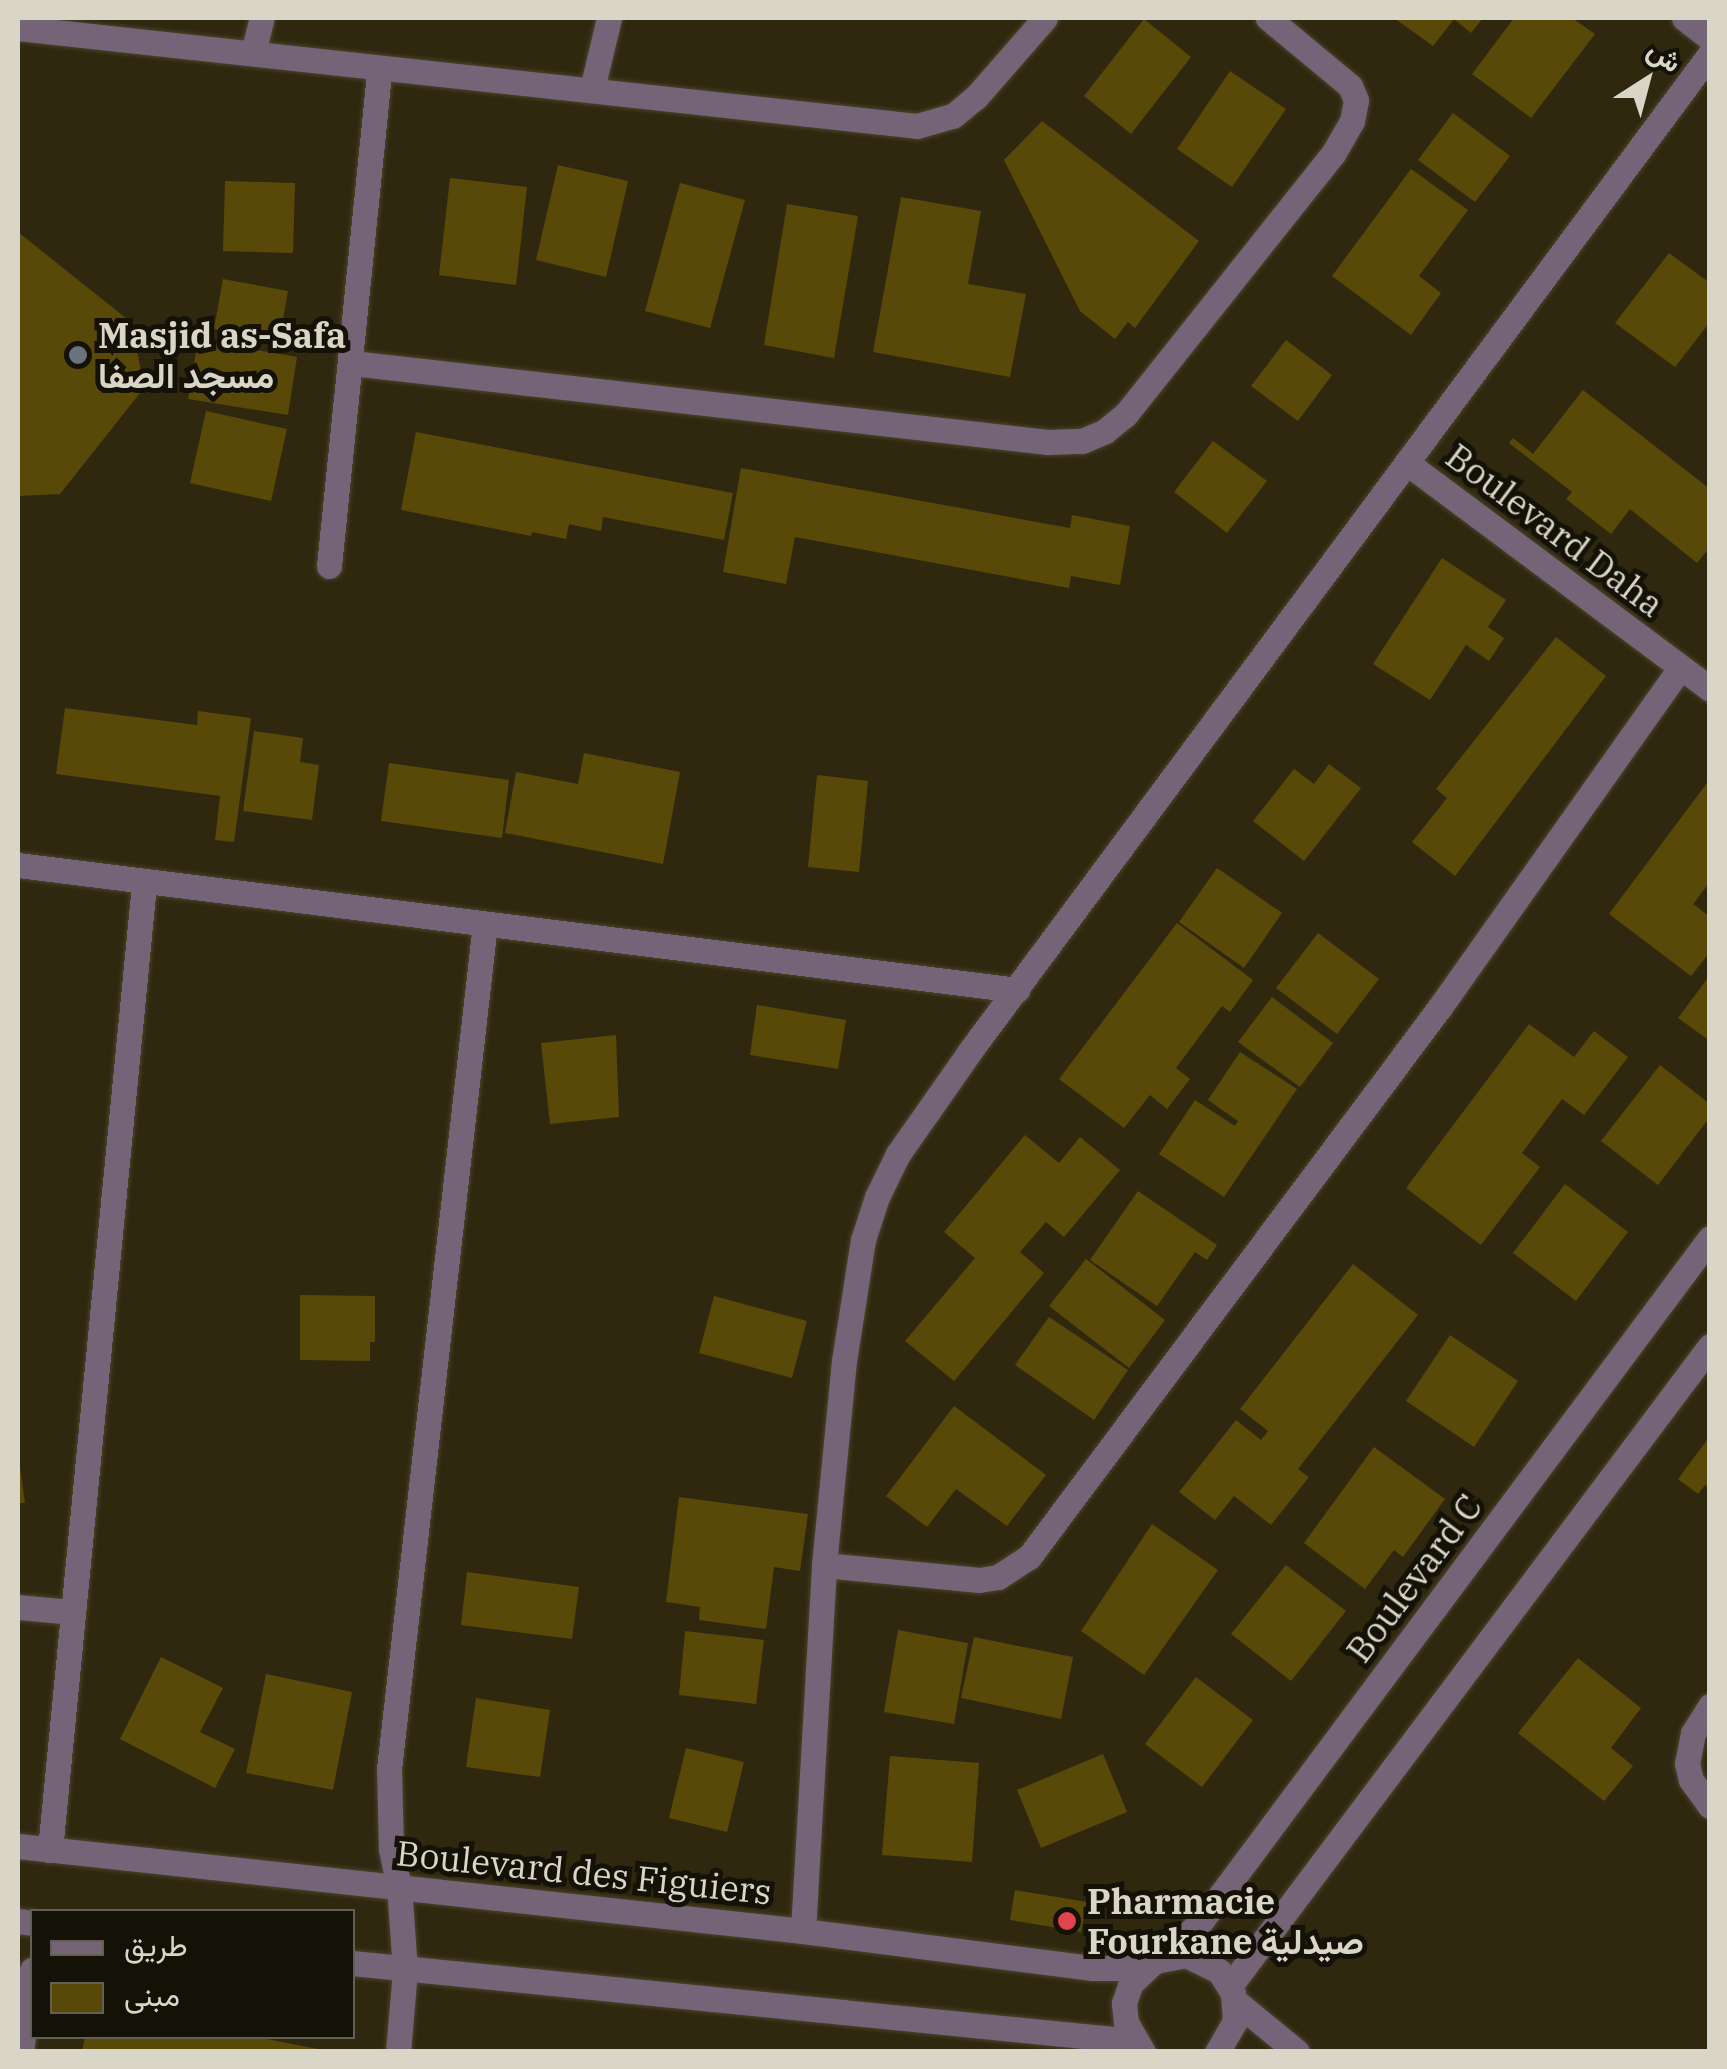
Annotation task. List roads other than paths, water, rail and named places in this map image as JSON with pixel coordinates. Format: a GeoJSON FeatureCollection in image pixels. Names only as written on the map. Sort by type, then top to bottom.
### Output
{"type":"FeatureCollection","features":[{"type":"Feature","properties":{"kind":"street"},"geometry":{"type":"LineString","coordinates":[[253,53],[262,18]]}},
{"type":"Feature","properties":{"kind":"street"},"geometry":{"type":"LineString","coordinates":[[592,88],[608,18]]}},
{"type":"Feature","properties":{"kind":"street"},"geometry":{"type":"LineString","coordinates":[[18,28],[917,126],[952,116],[976,98],[1045,18]]}},
{"type":"Feature","properties":{"kind":"street"},"geometry":{"type":"LineString","coordinates":[[352,362],[1048,442],[1082,440],[1105,431],[1126,414],[1333,154],[1352,121],[1356,100],[1350,86],[1268,18]]}},
{"type":"Feature","properties":{"kind":"street"},"geometry":{"type":"LineString","coordinates":[[1684,18],[1710,38]]}},
{"type":"Feature","properties":{"kind":"street"},"geometry":{"type":"LineString","coordinates":[[803,1931],[824,1566],[851,1308],[863,1240],[878,1197],[923,1114],[1710,54]]}},
{"type":"Feature","properties":{"kind":"street"},"geometry":{"type":"LineString","coordinates":[[329,566],[378,70]]}},
{"type":"Feature","properties":{"kind":"street","name":"Boulevard Daha"},"geometry":{"type":"LineString","coordinates":[[1407,463],[1710,689]]}},
{"type":"Feature","properties":{"kind":"street"},"geometry":{"type":"LineString","coordinates":[[824,1566],[980,1580],[998,1577],[1030,1557],[1440,1007],[1680,668]]}},
{"type":"Feature","properties":{"kind":"street"},"geometry":{"type":"LineString","coordinates":[[18,866],[1017,990]]}},
{"type":"Feature","properties":{"kind":"street"},"geometry":{"type":"LineString","coordinates":[[50,1850],[144,884]]}},
{"type":"Feature","properties":{"kind":"street"},"geometry":{"type":"LineString","coordinates":[[398,2052],[406,1970],[389,1822],[395,1704],[485,924]]}},
{"type":"Feature","properties":{"kind":"street","name":"Boulevard C"},"geometry":{"type":"LineString","coordinates":[[1144,1968],[1167,1956],[1202,1920],[1710,1238]]}},
{"type":"Feature","properties":{"kind":"street"},"geometry":{"type":"LineString","coordinates":[[1217,2052],[1235,2021],[1232,1993],[1710,1346]]}},
{"type":"Feature","properties":{"kind":"street"},"geometry":{"type":"LineString","coordinates":[[18,1607],[72,1612]]}},
{"type":"Feature","properties":{"kind":"street"},"geometry":{"type":"LineString","coordinates":[[1710,1706],[1688,1751],[1691,1780],[1710,1806]]}},
{"type":"Feature","properties":{"kind":"street","name":"Boulevard des Figuiers"},"geometry":{"type":"LineString","coordinates":[[18,1846],[803,1931],[1093,1968],[1144,1968]]}},
{"type":"Feature","properties":{"kind":"street"},"geometry":{"type":"LineString","coordinates":[[1167,1956],[1204,1960],[1232,1993],[1297,2052]]}},
{"type":"Feature","properties":{"kind":"street"},"geometry":{"type":"LineString","coordinates":[[355,1964],[1138,2046],[1124,2002],[1144,1968]]}},
{"type":"Feature","properties":{"kind":"street"},"geometry":{"type":"LineString","coordinates":[[21,2052],[30,1985]]}},
{"type":"Feature","properties":{"kind":"place","name":"Masjid as-Safa مسجد الصفا"},"geometry":{"type":"Point","coordinates":[78,355]}},
{"type":"Feature","properties":{"kind":"place","name":"Pharmacie Fourkane صيدلية"},"geometry":{"type":"Point","coordinates":[1067,1921]}}]}
